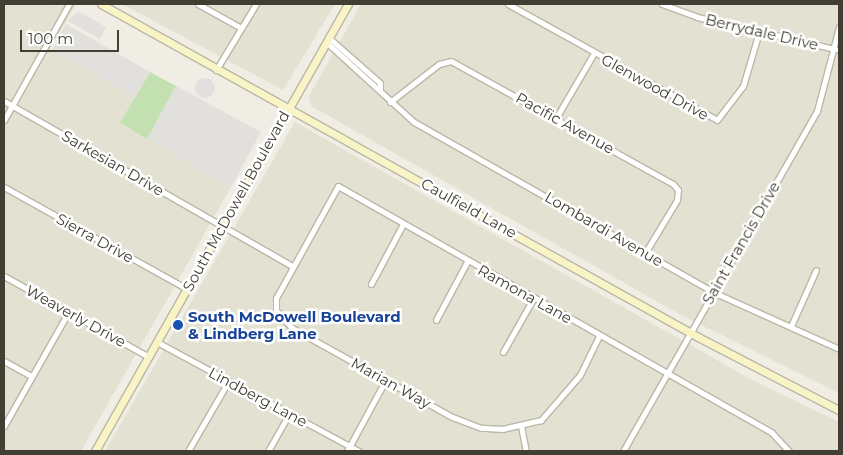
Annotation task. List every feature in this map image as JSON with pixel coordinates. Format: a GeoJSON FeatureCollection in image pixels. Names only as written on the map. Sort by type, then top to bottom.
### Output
{"type":"FeatureCollection","features":[{"type":"Feature","properties":{"kind":"main road","name":"Caulfield Lane"},"geometry":{"type":"LineString","coordinates":[[101,4],[216,70],[290,106],[689,332],[839,410]]}},
{"type":"Feature","properties":{"kind":"main road","name":"South McDowell Boulevard"},"geometry":{"type":"LineString","coordinates":[[96,451],[348,4]]}},
{"type":"Feature","properties":{"kind":"street"},"geometry":{"type":"LineString","coordinates":[[4,120],[70,4]]}},
{"type":"Feature","properties":{"kind":"street"},"geometry":{"type":"LineString","coordinates":[[198,4],[241,28]]}},
{"type":"Feature","properties":{"kind":"street"},"geometry":{"type":"LineString","coordinates":[[216,70],[256,4]]}},
{"type":"Feature","properties":{"kind":"street","name":"Glenwood Drive"},"geometry":{"type":"LineString","coordinates":[[508,4],[717,120],[743,86],[759,32]]}},
{"type":"Feature","properties":{"kind":"street","name":"Berrydale Drive"},"geometry":{"type":"LineString","coordinates":[[662,4],[759,32],[835,48]]}},
{"type":"Feature","properties":{"kind":"street","name":"Saint Francis Drive"},"geometry":{"type":"LineString","coordinates":[[623,451],[689,332],[817,111],[839,27]]}},
{"type":"Feature","properties":{"kind":"street","name":"Lombardi Avenue"},"geometry":{"type":"LineString","coordinates":[[327,40],[380,83],[380,90],[390,102],[414,122],[713,292],[791,326],[839,350]]}},
{"type":"Feature","properties":{"kind":"street"},"geometry":{"type":"LineString","coordinates":[[556,118],[594,53]]}},
{"type":"Feature","properties":{"kind":"street","name":"Pacific Avenue"},"geometry":{"type":"LineString","coordinates":[[390,102],[439,64],[451,61],[556,118],[678,190],[645,253]]}},
{"type":"Feature","properties":{"kind":"street","name":"Sarkesian Drive"},"geometry":{"type":"LineString","coordinates":[[4,102],[221,227]]}},
{"type":"Feature","properties":{"kind":"street","name":"Ramona Lane"},"geometry":{"type":"LineString","coordinates":[[292,266],[338,186],[402,226],[772,433],[790,451]]}},
{"type":"Feature","properties":{"kind":"street","name":"Sierra Drive"},"geometry":{"type":"LineString","coordinates":[[4,187],[187,289]]}},
{"type":"Feature","properties":{"kind":"street"},"geometry":{"type":"LineString","coordinates":[[371,284],[402,226]]}},
{"type":"Feature","properties":{"kind":"street"},"geometry":{"type":"LineString","coordinates":[[221,227],[292,266]]}},
{"type":"Feature","properties":{"kind":"street"},"geometry":{"type":"LineString","coordinates":[[436,320],[467,262]]}},
{"type":"Feature","properties":{"kind":"street","name":"Marian Way"},"geometry":{"type":"LineString","coordinates":[[292,266],[276,298],[282,321],[385,381],[481,428],[521,426],[541,420],[561,399],[599,336]]}},
{"type":"Feature","properties":{"kind":"street"},"geometry":{"type":"LineString","coordinates":[[791,326],[816,270]]}},
{"type":"Feature","properties":{"kind":"street","name":"Weaverly Drive"},"geometry":{"type":"LineString","coordinates":[[4,276],[149,357]]}},
{"type":"Feature","properties":{"kind":"street"},"geometry":{"type":"LineString","coordinates":[[502,352],[533,299]]}},
{"type":"Feature","properties":{"kind":"street"},"geometry":{"type":"LineString","coordinates":[[4,426],[68,313]]}},
{"type":"Feature","properties":{"kind":"street","name":"Lindberg Lane"},"geometry":{"type":"LineString","coordinates":[[157,342],[349,449],[359,451]]}},
{"type":"Feature","properties":{"kind":"street"},"geometry":{"type":"LineString","coordinates":[[4,361],[31,376]]}},
{"type":"Feature","properties":{"kind":"street"},"geometry":{"type":"LineString","coordinates":[[349,449],[385,381]]}},
{"type":"Feature","properties":{"kind":"street"},"geometry":{"type":"LineString","coordinates":[[188,451],[228,382]]}},
{"type":"Feature","properties":{"kind":"street"},"geometry":{"type":"LineString","coordinates":[[268,451],[289,414]]}},
{"type":"Feature","properties":{"kind":"street"},"geometry":{"type":"LineString","coordinates":[[521,426],[526,451]]}},
{"type":"Feature","properties":{"kind":"shaded area"},"geometry":{"type":"Polygon","coordinates":[[[4,4],[75,6],[50,49],[135,97],[121,124],[231,187],[81,451],[4,451],[4,4]]]}},
{"type":"Feature","properties":{"kind":"shaded area"},"geometry":{"type":"Polygon","coordinates":[[[122,4],[335,4],[283,90],[122,4]]]}},
{"type":"Feature","properties":{"kind":"shaded area"},"geometry":{"type":"Polygon","coordinates":[[[361,4],[839,4],[839,393],[681,315],[311,106],[309,96],[361,4]]]}},
{"type":"Feature","properties":{"kind":"shaded area"},"geometry":{"type":"Polygon","coordinates":[[[78,11],[106,27],[100,39],[68,21],[78,11]]]}},
{"type":"Feature","properties":{"kind":"shaded area"},"geometry":{"type":"Polygon","coordinates":[[[66,24],[150,72],[135,97],[52,51],[66,24]]]}},
{"type":"Feature","properties":{"kind":"shaded area"},"geometry":{"type":"Polygon","coordinates":[[[205,78],[212,81],[215,88],[212,95],[205,98],[198,95],[195,88],[198,81],[205,78]]]}},
{"type":"Feature","properties":{"kind":"shaded area"},"geometry":{"type":"Polygon","coordinates":[[[176,86],[261,132],[231,187],[147,139],[176,86]]]}},
{"type":"Feature","properties":{"kind":"shaded area"},"geometry":{"type":"Polygon","coordinates":[[[295,122],[756,382],[839,422],[839,451],[105,451],[295,122]]]}},
{"type":"Feature","properties":{"kind":"green space"},"geometry":{"type":"Polygon","coordinates":[[[150,72],[176,86],[147,139],[120,123],[150,72]]]}},
{"type":"Feature","properties":{"kind":"place","name":"South McDowell Boulevard & Lindberg Lane"},"geometry":{"type":"Point","coordinates":[178,325]}}]}
